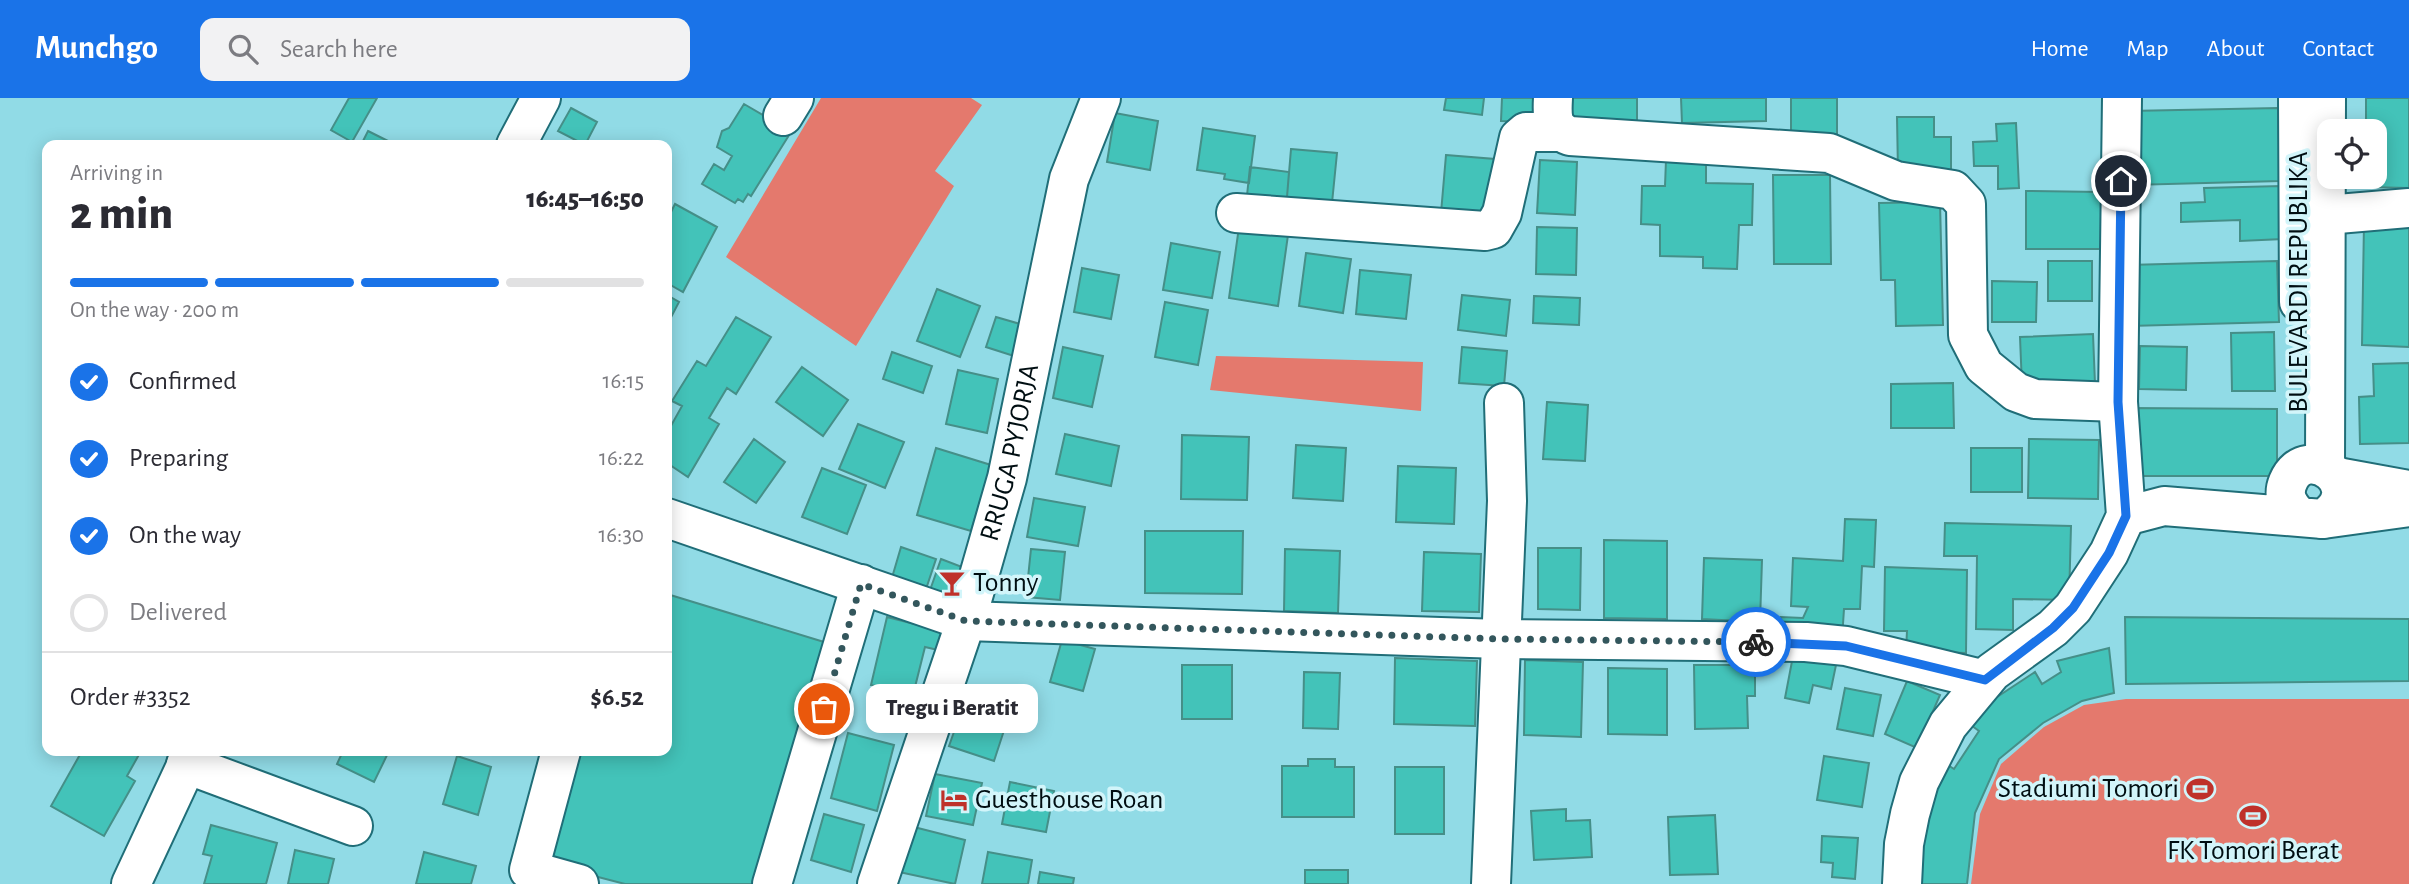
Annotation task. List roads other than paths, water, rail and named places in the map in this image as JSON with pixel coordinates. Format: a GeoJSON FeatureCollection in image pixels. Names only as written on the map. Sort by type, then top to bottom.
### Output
{"type":"FeatureCollection","features":[{"type":"Feature","properties":{"kind":"street"},"geometry":{"type":"LineString","coordinates":[[525,140],[541,98]]}},
{"type":"Feature","properties":{"kind":"street","name":"RRUGA PYJORJA"},"geometry":{"type":"LineString","coordinates":[[877,884],[966,621],[1021,422],[1069,179],[1101,98]]}},
{"type":"Feature","properties":{"kind":"street"},"geometry":{"type":"LineString","coordinates":[[1902,884],[1904,844],[1919,782],[1948,725],[1985,680],[2053,628],[2073,608],[2109,553],[2126,516],[2118,402],[2122,98]]}},
{"type":"Feature","properties":{"kind":"street","name":"BULEVARDI REPUBLIKA"},"geometry":{"type":"LineString","coordinates":[[2298,98],[2300,446],[2315,471]]}},
{"type":"Feature","properties":{"kind":"street","name":"BULEVARDI REPUBLIKA"},"geometry":{"type":"LineString","coordinates":[[2315,471],[2326,215],[2326,98]]}},
{"type":"Feature","properties":{"kind":"street"},"geometry":{"type":"LineString","coordinates":[[1236,213],[1485,231],[1493,229],[1502,213],[1519,138],[1557,115],[1570,136],[1829,153],[1896,181],[1953,190],[1966,204],[1968,335],[1983,366],[2016,392],[2035,399],[2118,402]]}},
{"type":"Feature","properties":{"kind":"street"},"geometry":{"type":"LineString","coordinates":[[2326,215],[2409,208]]}},
{"type":"Feature","properties":{"kind":"street"},"geometry":{"type":"LineString","coordinates":[[1491,884],[1507,501],[1504,403]]}},
{"type":"Feature","properties":{"kind":"street"},"geometry":{"type":"LineString","coordinates":[[2182,509],[2315,471],[2409,490]]}},
{"type":"Feature","properties":{"kind":"street"},"geometry":{"type":"LineString","coordinates":[[2315,471],[2341,489],[2340,502],[2333,512],[2311,517],[2290,507],[2286,495],[2287,483],[2315,471]]}},
{"type":"Feature","properties":{"kind":"street"},"geometry":{"type":"LineString","coordinates":[[2126,516],[2164,506],[2311,517],[2409,507]]}},
{"type":"Feature","properties":{"kind":"street"},"geometry":{"type":"LineString","coordinates":[[672,520],[966,621],[1500,639],[1806,642],[1846,646],[1985,680]]}},
{"type":"Feature","properties":{"kind":"street"},"geometry":{"type":"LineString","coordinates":[[772,884],[861,584]]}},
{"type":"Feature","properties":{"kind":"street"},"geometry":{"type":"LineString","coordinates":[[560,756],[529,870],[579,884]]}},
{"type":"Feature","properties":{"kind":"street"},"geometry":{"type":"LineString","coordinates":[[131,884],[189,758],[354,826]]}},
{"type":"Feature","properties":{"kind":"place","name":"Tonny"},"geometry":{"type":"Point","coordinates":[952,583]}},
{"type":"Feature","properties":{"kind":"place","name":"Tregu i Beratit"},"geometry":{"type":"Point","coordinates":[824,709]}},
{"type":"Feature","properties":{"kind":"place","name":"Stadiumi Tomori"},"geometry":{"type":"Point","coordinates":[2200,789]}},
{"type":"Feature","properties":{"kind":"place","name":"Guesthouse Roan"},"geometry":{"type":"Point","coordinates":[954,800]}},
{"type":"Feature","properties":{"kind":"place","name":"FK Tomori Berat"},"geometry":{"type":"Point","coordinates":[2253,816]}}]}
